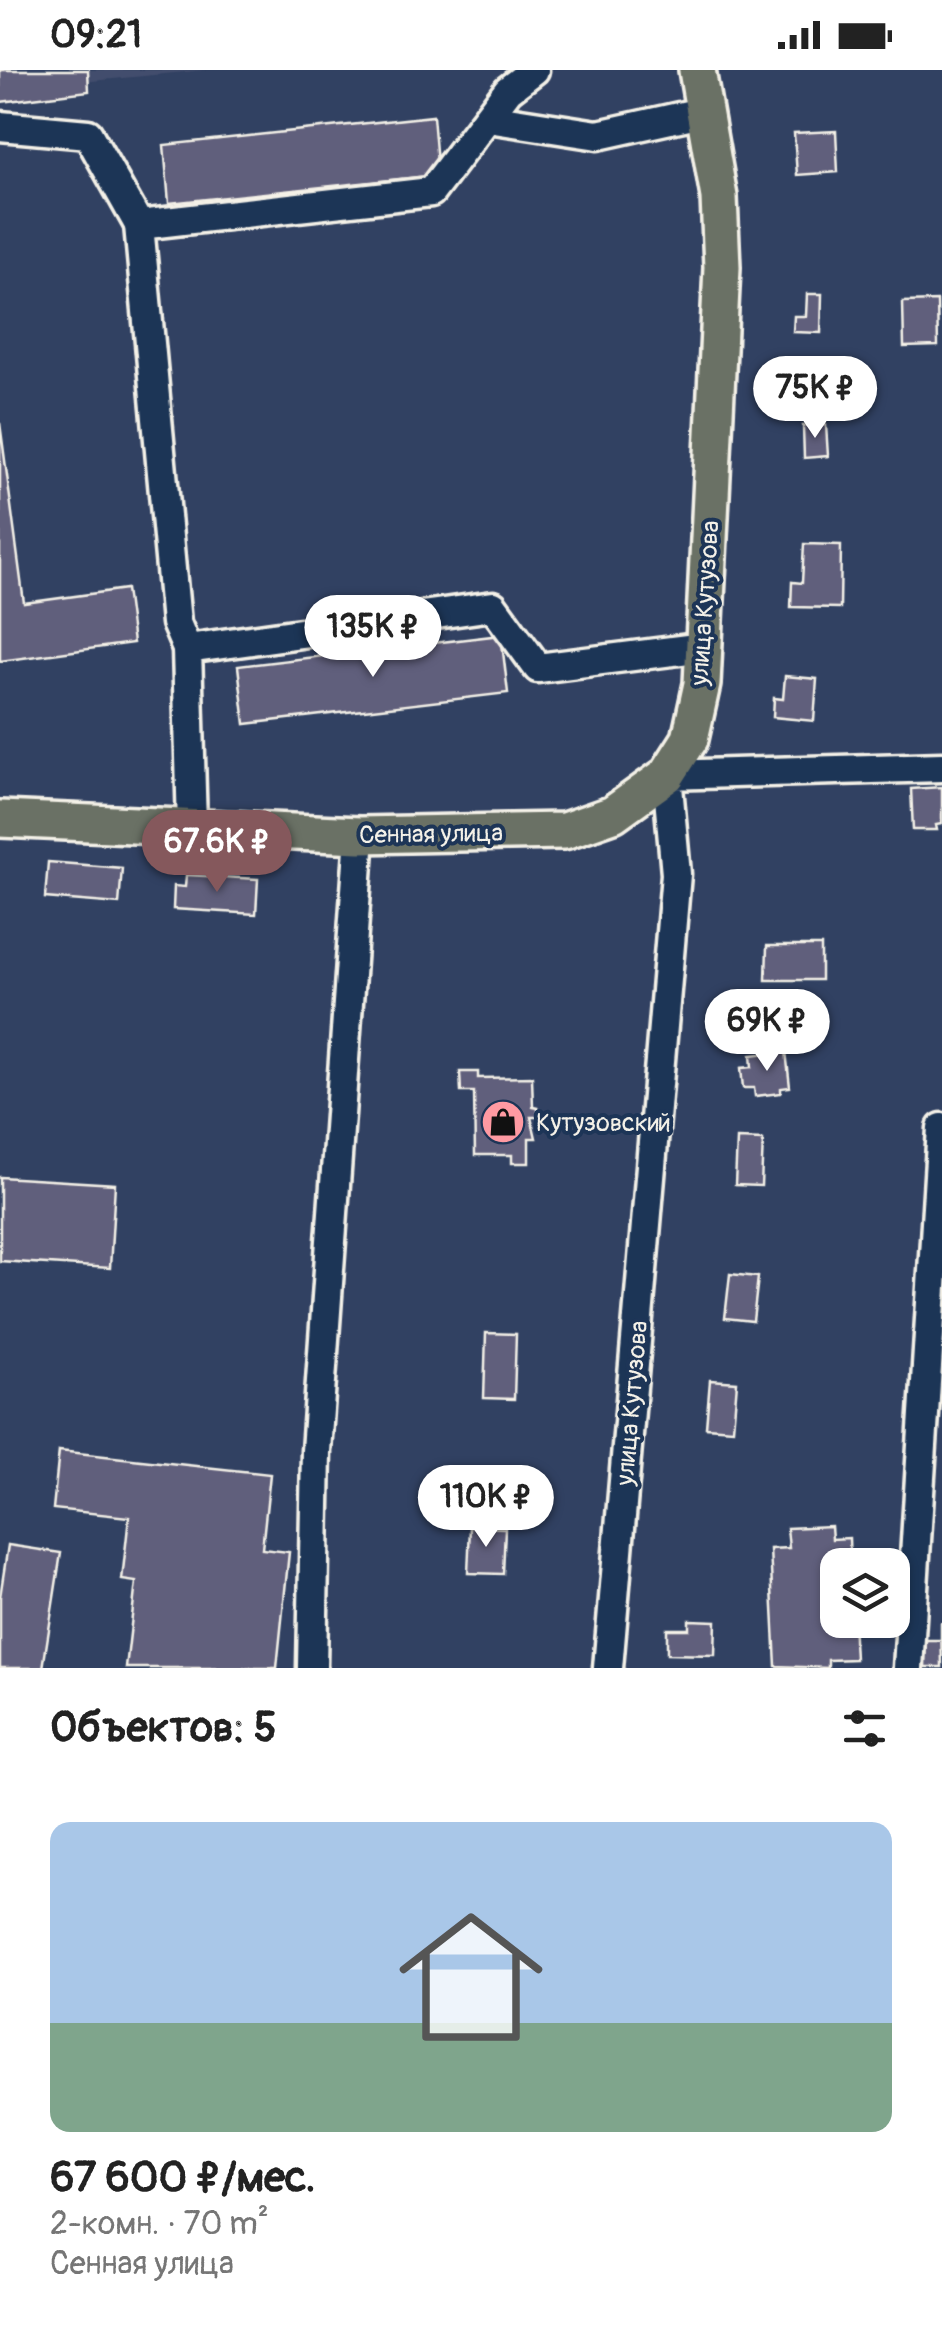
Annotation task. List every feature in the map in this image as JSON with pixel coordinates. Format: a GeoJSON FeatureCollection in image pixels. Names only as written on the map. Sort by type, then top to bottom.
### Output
{"type":"FeatureCollection","features":[{"type":"Feature","properties":{"kind":"main road","name":"улица Кутузова"},"geometry":{"type":"LineString","coordinates":[[667,775],[690,739],[702,684],[722,268],[719,197],[697,70]]}},
{"type":"Feature","properties":{"kind":"main road","name":"Сенная улица"},"geometry":{"type":"LineString","coordinates":[[0,819],[360,835],[564,831],[612,814],[667,775]]}},
{"type":"Feature","properties":{"kind":"street"},"geometry":{"type":"LineString","coordinates":[[139,225],[431,192],[508,90],[534,70]]}},
{"type":"Feature","properties":{"kind":"street"},"geometry":{"type":"LineString","coordinates":[[488,118],[598,134],[706,111]]}},
{"type":"Feature","properties":{"kind":"street"},"geometry":{"type":"LineString","coordinates":[[0,126],[88,134],[139,225],[176,623],[187,649],[192,827]]}},
{"type":"Feature","properties":{"kind":"street"},"geometry":{"type":"LineString","coordinates":[[187,649],[494,606],[538,668],[704,647]]}},
{"type":"Feature","properties":{"kind":"street"},"geometry":{"type":"LineString","coordinates":[[667,775],[942,767]]}},
{"type":"Feature","properties":{"kind":"street","name":"улица Кутузова"},"geometry":{"type":"LineString","coordinates":[[608,1668],[676,874],[667,775]]}},
{"type":"Feature","properties":{"kind":"street"},"geometry":{"type":"LineString","coordinates":[[312,1668],[316,1451],[360,835]]}},
{"type":"Feature","properties":{"kind":"street"},"geometry":{"type":"LineString","coordinates":[[908,1668],[942,1128]]}},
{"type":"Feature","properties":{"kind":"shaded area"},"geometry":{"type":"Polygon","coordinates":[[[0,70],[205,70],[0,90],[0,70]]]}},
{"type":"Feature","properties":{"kind":"building"},"geometry":{"type":"Polygon","coordinates":[[[0,70],[88,70],[89,91],[0,102],[0,70]]]}},
{"type":"Feature","properties":{"kind":"building"},"geometry":{"type":"Polygon","coordinates":[[[433,116],[438,175],[169,203],[164,145],[433,116]]]}},
{"type":"Feature","properties":{"kind":"building"},"geometry":{"type":"Polygon","coordinates":[[[836,131],[838,172],[797,175],[794,133],[836,131]]]}},
{"type":"Feature","properties":{"kind":"building"},"geometry":{"type":"Polygon","coordinates":[[[807,294],[822,294],[821,333],[793,332],[794,316],[806,316],[807,294]]]}},
{"type":"Feature","properties":{"kind":"building"},"geometry":{"type":"Polygon","coordinates":[[[937,301],[938,346],[904,347],[903,302],[937,301]]]}},
{"type":"Feature","properties":{"kind":"building"},"geometry":{"type":"Polygon","coordinates":[[[0,423],[24,603],[126,589],[133,643],[0,661],[0,423]]]}},
{"type":"Feature","properties":{"kind":"building"},"geometry":{"type":"Polygon","coordinates":[[[826,425],[828,456],[804,458],[803,426],[826,425]]]}},
{"type":"Feature","properties":{"kind":"building"},"geometry":{"type":"Polygon","coordinates":[[[804,544],[841,545],[840,608],[791,607],[792,582],[802,583],[804,544]]]}},
{"type":"Feature","properties":{"kind":"building"},"geometry":{"type":"Polygon","coordinates":[[[501,635],[508,693],[245,724],[238,666],[501,635]]]}},
{"type":"Feature","properties":{"kind":"building"},"geometry":{"type":"Polygon","coordinates":[[[785,676],[817,679],[814,721],[773,717],[774,698],[783,699],[785,676]]]}},
{"type":"Feature","properties":{"kind":"building"},"geometry":{"type":"Polygon","coordinates":[[[942,787],[942,824],[936,825],[937,830],[913,830],[911,789],[942,787]]]}},
{"type":"Feature","properties":{"kind":"building"},"geometry":{"type":"Polygon","coordinates":[[[48,862],[122,868],[119,904],[45,898],[48,862]]]}},
{"type":"Feature","properties":{"kind":"building"},"geometry":{"type":"Polygon","coordinates":[[[186,875],[258,879],[256,914],[173,909],[174,886],[185,887],[186,875]]]}},
{"type":"Feature","properties":{"kind":"building"},"geometry":{"type":"Polygon","coordinates":[[[767,946],[821,946],[821,980],[766,980],[767,946]]]}},
{"type":"Feature","properties":{"kind":"building"},"geometry":{"type":"Polygon","coordinates":[[[786,1051],[790,1087],[781,1088],[781,1093],[755,1096],[754,1088],[743,1088],[741,1068],[752,1067],[751,1055],[786,1051]]]}},
{"type":"Feature","properties":{"kind":"building","name":"Кутузовский"},"geometry":{"type":"Polygon","coordinates":[[[460,1072],[478,1072],[478,1078],[532,1077],[533,1107],[538,1108],[538,1117],[531,1117],[536,1138],[529,1138],[529,1163],[512,1163],[512,1155],[475,1155],[474,1092],[461,1092],[460,1072]]]}},
{"type":"Feature","properties":{"kind":"building"},"geometry":{"type":"Polygon","coordinates":[[[737,1139],[763,1140],[761,1186],[735,1185],[737,1139]]]}},
{"type":"Feature","properties":{"kind":"building"},"geometry":{"type":"Polygon","coordinates":[[[0,1177],[115,1184],[110,1268],[0,1261],[0,1177]]]}},
{"type":"Feature","properties":{"kind":"building"},"geometry":{"type":"Polygon","coordinates":[[[730,1274],[758,1277],[753,1321],[725,1318],[730,1274]]]}},
{"type":"Feature","properties":{"kind":"building"},"geometry":{"type":"Polygon","coordinates":[[[486,1333],[516,1334],[514,1399],[484,1398],[486,1333]]]}},
{"type":"Feature","properties":{"kind":"building"},"geometry":{"type":"Polygon","coordinates":[[[710,1380],[737,1382],[733,1429],[706,1427],[710,1380]]]}},
{"type":"Feature","properties":{"kind":"building"},"geometry":{"type":"Polygon","coordinates":[[[59,1451],[270,1474],[262,1549],[289,1552],[277,1668],[126,1668],[136,1582],[122,1580],[129,1517],[53,1509],[59,1451]]]}},
{"type":"Feature","properties":{"kind":"building"},"geometry":{"type":"Polygon","coordinates":[[[831,1526],[832,1539],[849,1538],[849,1548],[820,1548],[820,1638],[854,1638],[855,1659],[828,1660],[828,1668],[776,1666],[770,1549],[789,1548],[787,1528],[831,1526]]]}},
{"type":"Feature","properties":{"kind":"building"},"geometry":{"type":"Polygon","coordinates":[[[470,1527],[505,1528],[503,1574],[468,1573],[470,1527]]]}},
{"type":"Feature","properties":{"kind":"building"},"geometry":{"type":"Polygon","coordinates":[[[8,1545],[61,1553],[43,1668],[0,1668],[0,1597],[8,1545]]]}},
{"type":"Feature","properties":{"kind":"building"},"geometry":{"type":"Polygon","coordinates":[[[689,1620],[716,1621],[715,1655],[667,1654],[667,1629],[689,1629],[689,1620]]]}},
{"type":"Feature","properties":{"kind":"building"},"geometry":{"type":"Polygon","coordinates":[[[941,1622],[942,1667],[925,1667],[926,1640],[941,1640],[941,1622]]]}},
{"type":"Feature","properties":{"kind":"place","name":"Кутузовский"},"geometry":{"type":"Point","coordinates":[503,1122]}}]}
